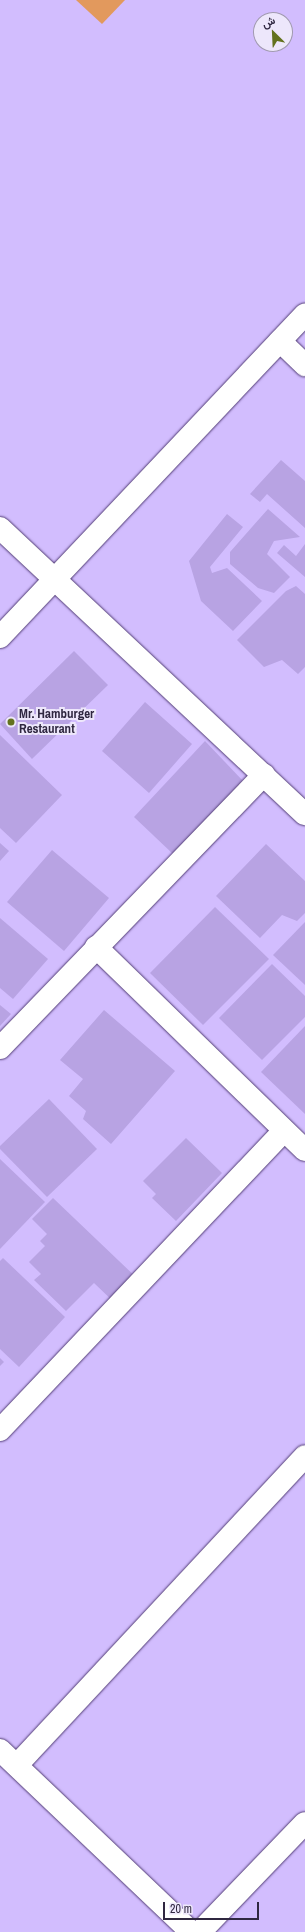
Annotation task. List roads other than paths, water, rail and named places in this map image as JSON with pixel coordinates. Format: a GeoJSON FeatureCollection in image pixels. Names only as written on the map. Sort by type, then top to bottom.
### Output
{"type":"FeatureCollection","features":[{"type":"Feature","properties":{"kind":"street"},"geometry":{"type":"LineString","coordinates":[[0,637],[305,315]]}},
{"type":"Feature","properties":{"kind":"street"},"geometry":{"type":"LineString","coordinates":[[280,341],[305,365]]}},
{"type":"Feature","properties":{"kind":"street"},"geometry":{"type":"LineString","coordinates":[[0,528],[305,814]]}},
{"type":"Feature","properties":{"kind":"street"},"geometry":{"type":"LineString","coordinates":[[0,1048],[96,947],[264,775]]}},
{"type":"Feature","properties":{"kind":"street"},"geometry":{"type":"LineString","coordinates":[[96,947],[305,1150]]}},
{"type":"Feature","properties":{"kind":"street"},"geometry":{"type":"LineString","coordinates":[[0,1430],[284,1131]]}},
{"type":"Feature","properties":{"kind":"street"},"geometry":{"type":"LineString","coordinates":[[17,1765],[305,1456]]}},
{"type":"Feature","properties":{"kind":"street"},"geometry":{"type":"LineString","coordinates":[[0,1750],[191,1932]]}},
{"type":"Feature","properties":{"kind":"street"},"geometry":{"type":"LineString","coordinates":[[200,1932],[305,1823]]}},
{"type":"Feature","properties":{"kind":"place","name":"Mr. Hamburger Restaurant"},"geometry":{"type":"Point","coordinates":[11,722]}}]}
